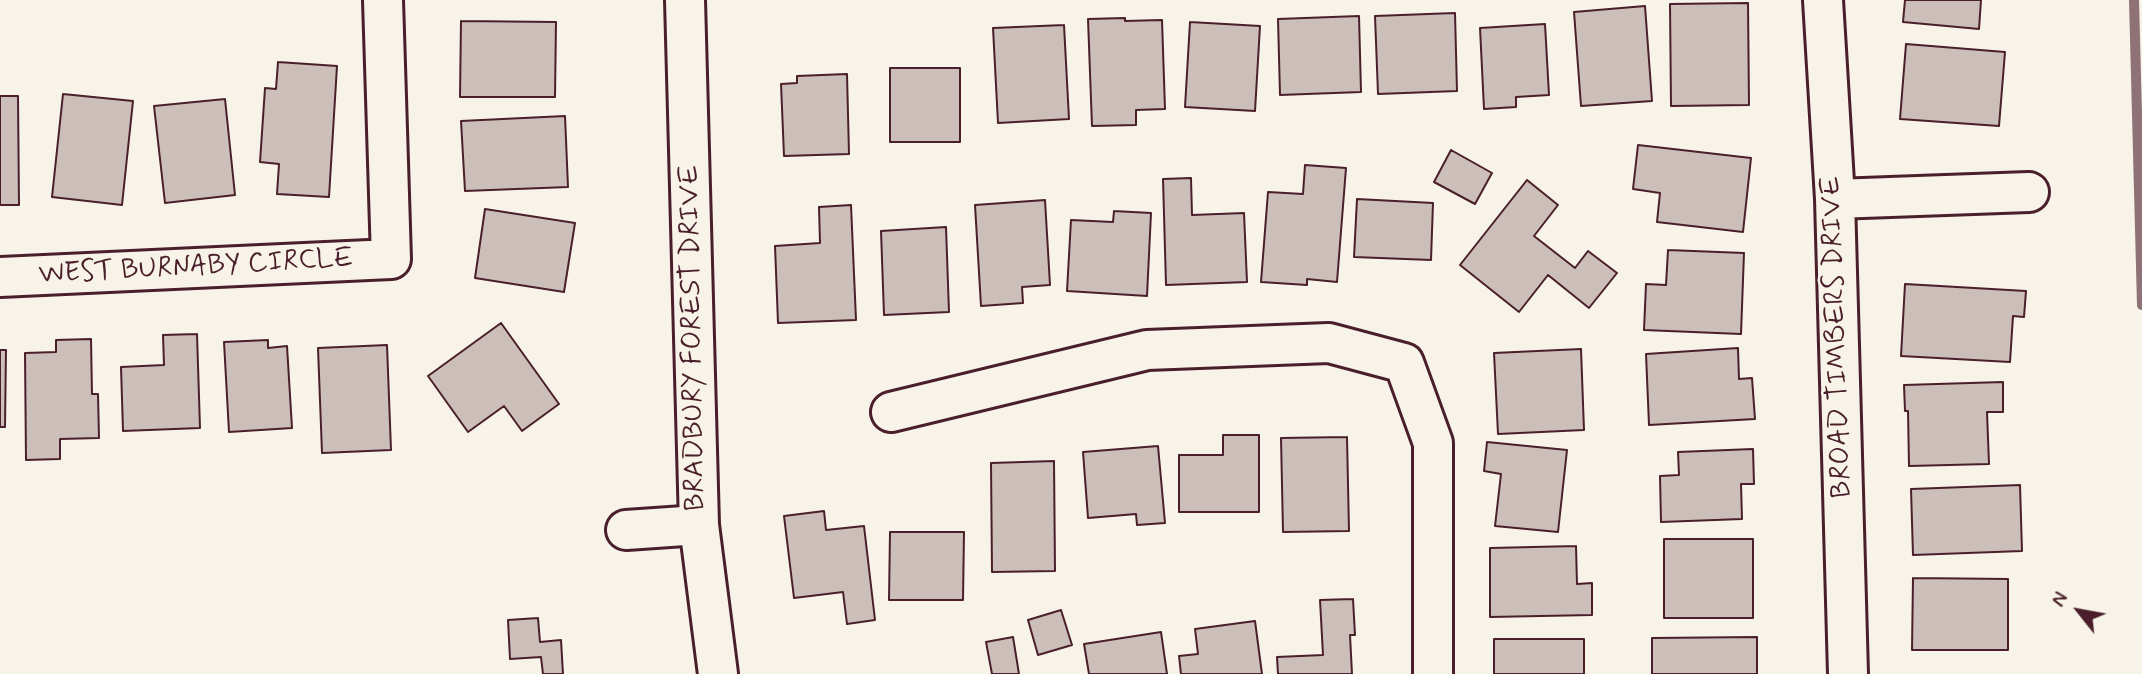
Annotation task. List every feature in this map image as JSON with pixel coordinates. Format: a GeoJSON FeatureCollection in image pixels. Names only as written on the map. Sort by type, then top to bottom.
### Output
{"type":"FeatureCollection","features":[{"type":"Feature","properties":{"kind":"street","name":"WEST BURNABY CIRCLE"},"geometry":{"type":"LineString","coordinates":[[0,277],[391,259],[383,0]]}},
{"type":"Feature","properties":{"kind":"street","name":"BRADBURY FOREST DRIVE"},"geometry":{"type":"LineString","coordinates":[[685,0],[699,525],[718,674]]}},
{"type":"Feature","properties":{"kind":"street","name":"BROAD TIMBERS DRIVE"},"geometry":{"type":"LineString","coordinates":[[1823,0],[1835,199],[1848,674]]}},
{"type":"Feature","properties":{"kind":"street"},"geometry":{"type":"LineString","coordinates":[[1835,199],[2029,192]]}},
{"type":"Feature","properties":{"kind":"street"},"geometry":{"type":"LineString","coordinates":[[891,412],[1147,350],[1329,343],[1404,363],[1433,443],[1433,674]]}},
{"type":"Feature","properties":{"kind":"street"},"geometry":{"type":"LineString","coordinates":[[626,530],[699,525]]}},
{"type":"Feature","properties":{"kind":"building"},"geometry":{"type":"Polygon","coordinates":[[[1905,0],[1981,0],[1979,29],[1903,22],[1905,0]]]}},
{"type":"Feature","properties":{"kind":"building"},"geometry":{"type":"Polygon","coordinates":[[[1748,3],[1749,105],[1671,106],[1670,4],[1748,3]]]}},
{"type":"Feature","properties":{"kind":"building"},"geometry":{"type":"Polygon","coordinates":[[[1645,6],[1652,101],[1581,106],[1574,12],[1645,6]]]}},
{"type":"Feature","properties":{"kind":"building"},"geometry":{"type":"Polygon","coordinates":[[[1455,13],[1457,91],[1378,94],[1375,16],[1455,13]]]}},
{"type":"Feature","properties":{"kind":"building"},"geometry":{"type":"Polygon","coordinates":[[[1359,16],[1361,92],[1280,95],[1278,19],[1359,16]]]}},
{"type":"Feature","properties":{"kind":"building"},"geometry":{"type":"Polygon","coordinates":[[[1125,18],[1125,21],[1162,20],[1165,109],[1136,110],[1136,125],[1092,126],[1088,19],[1125,18]]]}},
{"type":"Feature","properties":{"kind":"building"},"geometry":{"type":"Polygon","coordinates":[[[461,21],[556,22],[555,97],[460,97],[461,21]]]}},
{"type":"Feature","properties":{"kind":"building"},"geometry":{"type":"Polygon","coordinates":[[[1190,22],[1260,26],[1255,111],[1185,107],[1190,22]]]}},
{"type":"Feature","properties":{"kind":"building"},"geometry":{"type":"Polygon","coordinates":[[[1545,24],[1549,95],[1516,97],[1516,107],[1484,109],[1480,28],[1545,24]]]}},
{"type":"Feature","properties":{"kind":"building"},"geometry":{"type":"Polygon","coordinates":[[[1064,25],[1069,119],[998,123],[993,28],[1064,25]]]}},
{"type":"Feature","properties":{"kind":"building"},"geometry":{"type":"Polygon","coordinates":[[[1906,44],[2005,52],[1999,126],[1900,119],[1906,44]]]}},
{"type":"Feature","properties":{"kind":"building"},"geometry":{"type":"Polygon","coordinates":[[[278,62],[337,66],[329,197],[277,194],[279,164],[260,162],[265,88],[276,89],[278,62]]]}},
{"type":"Feature","properties":{"kind":"building"},"geometry":{"type":"Polygon","coordinates":[[[890,68],[960,68],[960,142],[890,142],[890,68]]]}},
{"type":"Feature","properties":{"kind":"building"},"geometry":{"type":"Polygon","coordinates":[[[847,74],[849,154],[784,156],[781,84],[797,83],[797,76],[847,74]]]}},
{"type":"Feature","properties":{"kind":"building"},"geometry":{"type":"Polygon","coordinates":[[[63,94],[133,101],[122,205],[52,197],[63,94]]]}},
{"type":"Feature","properties":{"kind":"building"},"geometry":{"type":"Polygon","coordinates":[[[0,96],[18,96],[19,205],[0,205],[0,96]]]}},
{"type":"Feature","properties":{"kind":"building"},"geometry":{"type":"Polygon","coordinates":[[[225,99],[235,195],[165,203],[154,106],[225,99]]]}},
{"type":"Feature","properties":{"kind":"building"},"geometry":{"type":"Polygon","coordinates":[[[565,116],[568,187],[465,191],[461,121],[565,116]]]}},
{"type":"Feature","properties":{"kind":"building"},"geometry":{"type":"Polygon","coordinates":[[[1638,145],[1751,158],[1743,232],[1657,222],[1660,193],[1633,189],[1638,145]]]}},
{"type":"Feature","properties":{"kind":"building"},"geometry":{"type":"Polygon","coordinates":[[[1451,150],[1492,173],[1475,204],[1434,182],[1451,150]]]}},
{"type":"Feature","properties":{"kind":"building"},"geometry":{"type":"Polygon","coordinates":[[[1305,165],[1346,168],[1337,282],[1307,279],[1307,285],[1261,282],[1268,192],[1303,194],[1305,165]]]}},
{"type":"Feature","properties":{"kind":"building"},"geometry":{"type":"Polygon","coordinates":[[[1191,178],[1192,215],[1244,213],[1247,282],[1166,285],[1163,179],[1191,178]]]}},
{"type":"Feature","properties":{"kind":"building"},"geometry":{"type":"Polygon","coordinates":[[[1527,180],[1558,205],[1534,236],[1575,268],[1588,251],[1617,273],[1589,308],[1548,275],[1519,312],[1460,265],[1527,180]]]}},
{"type":"Feature","properties":{"kind":"building"},"geometry":{"type":"Polygon","coordinates":[[[1357,199],[1433,203],[1431,260],[1354,257],[1357,199]]]}},
{"type":"Feature","properties":{"kind":"building"},"geometry":{"type":"Polygon","coordinates":[[[1045,200],[1050,285],[1022,287],[1023,303],[981,306],[975,205],[1045,200]]]}},
{"type":"Feature","properties":{"kind":"building"},"geometry":{"type":"Polygon","coordinates":[[[851,205],[856,320],[778,323],[775,246],[820,243],[819,207],[851,205]]]}},
{"type":"Feature","properties":{"kind":"building"},"geometry":{"type":"Polygon","coordinates":[[[485,209],[575,223],[564,292],[475,278],[485,209]]]}},
{"type":"Feature","properties":{"kind":"building"},"geometry":{"type":"Polygon","coordinates":[[[1114,211],[1151,213],[1147,296],[1067,291],[1071,220],[1113,222],[1114,211]]]}},
{"type":"Feature","properties":{"kind":"building"},"geometry":{"type":"Polygon","coordinates":[[[946,227],[949,312],[884,315],[881,231],[946,227]]]}},
{"type":"Feature","properties":{"kind":"building"},"geometry":{"type":"Polygon","coordinates":[[[1668,250],[1744,253],[1741,334],[1644,330],[1646,284],[1666,285],[1668,250]]]}},
{"type":"Feature","properties":{"kind":"building"},"geometry":{"type":"Polygon","coordinates":[[[1905,284],[2026,291],[2024,317],[2013,316],[2010,362],[1901,356],[1905,284]]]}},
{"type":"Feature","properties":{"kind":"building"},"geometry":{"type":"Polygon","coordinates":[[[501,323],[559,404],[522,431],[504,406],[468,432],[428,376],[501,323]]]}},
{"type":"Feature","properties":{"kind":"building"},"geometry":{"type":"Polygon","coordinates":[[[197,334],[200,428],[123,431],[121,367],[164,365],[163,335],[197,334]]]}},
{"type":"Feature","properties":{"kind":"building"},"geometry":{"type":"Polygon","coordinates":[[[91,339],[92,394],[98,394],[99,438],[60,439],[60,459],[26,460],[25,353],[56,352],[56,340],[91,339]]]}},
{"type":"Feature","properties":{"kind":"building"},"geometry":{"type":"Polygon","coordinates":[[[268,340],[268,348],[287,346],[292,428],[229,432],[224,342],[268,340]]]}},
{"type":"Feature","properties":{"kind":"building"},"geometry":{"type":"Polygon","coordinates":[[[387,345],[391,450],[322,453],[318,348],[387,345]]]}},
{"type":"Feature","properties":{"kind":"building"},"geometry":{"type":"Polygon","coordinates":[[[1738,348],[1739,379],[1752,378],[1755,419],[1649,425],[1646,354],[1738,348]]]}},
{"type":"Feature","properties":{"kind":"building"},"geometry":{"type":"Polygon","coordinates":[[[1581,349],[1584,430],[1498,434],[1494,353],[1581,349]]]}},
{"type":"Feature","properties":{"kind":"building"},"geometry":{"type":"Polygon","coordinates":[[[0,350],[6,350],[5,427],[0,427],[0,350]]]}},
{"type":"Feature","properties":{"kind":"building"},"geometry":{"type":"Polygon","coordinates":[[[2003,382],[2003,412],[1987,412],[1989,464],[1909,466],[1908,411],[1905,411],[1904,385],[2003,382]]]}},
{"type":"Feature","properties":{"kind":"building"},"geometry":{"type":"Polygon","coordinates":[[[1223,435],[1259,435],[1259,512],[1179,512],[1179,455],[1223,455],[1223,435]]]}},
{"type":"Feature","properties":{"kind":"building"},"geometry":{"type":"Polygon","coordinates":[[[1347,437],[1349,531],[1283,532],[1281,438],[1347,437]]]}},
{"type":"Feature","properties":{"kind":"building"},"geometry":{"type":"Polygon","coordinates":[[[1487,442],[1567,450],[1558,532],[1495,526],[1501,474],[1484,471],[1487,442]]]}},
{"type":"Feature","properties":{"kind":"building"},"geometry":{"type":"Polygon","coordinates":[[[1158,446],[1165,523],[1137,525],[1136,514],[1088,518],[1083,452],[1158,446]]]}},
{"type":"Feature","properties":{"kind":"building"},"geometry":{"type":"Polygon","coordinates":[[[1753,449],[1754,484],[1741,484],[1742,519],[1661,522],[1660,476],[1679,475],[1678,452],[1753,449]]]}},
{"type":"Feature","properties":{"kind":"building"},"geometry":{"type":"Polygon","coordinates":[[[1054,461],[1055,571],[992,572],[991,463],[1054,461]]]}},
{"type":"Feature","properties":{"kind":"building"},"geometry":{"type":"Polygon","coordinates":[[[2020,485],[2022,551],[1913,555],[1911,489],[2020,485]]]}},
{"type":"Feature","properties":{"kind":"building"},"geometry":{"type":"Polygon","coordinates":[[[824,511],[826,530],[864,526],[875,620],[847,624],[843,592],[794,598],[784,516],[824,511]]]}},
{"type":"Feature","properties":{"kind":"building"},"geometry":{"type":"Polygon","coordinates":[[[890,532],[964,532],[963,600],[889,600],[890,532]]]}},
{"type":"Feature","properties":{"kind":"building"},"geometry":{"type":"Polygon","coordinates":[[[1664,539],[1753,539],[1753,618],[1664,618],[1664,539]]]}},
{"type":"Feature","properties":{"kind":"building"},"geometry":{"type":"Polygon","coordinates":[[[1576,546],[1577,584],[1592,583],[1592,615],[1490,617],[1490,548],[1576,546]]]}},
{"type":"Feature","properties":{"kind":"building"},"geometry":{"type":"Polygon","coordinates":[[[1913,578],[2008,579],[2008,650],[1912,650],[1913,578]]]}},
{"type":"Feature","properties":{"kind":"building"},"geometry":{"type":"Polygon","coordinates":[[[1353,599],[1355,635],[1350,635],[1352,674],[1278,674],[1277,657],[1323,655],[1320,600],[1353,599]]]}},
{"type":"Feature","properties":{"kind":"building"},"geometry":{"type":"Polygon","coordinates":[[[1061,610],[1072,645],[1038,655],[1028,620],[1061,610]]]}},
{"type":"Feature","properties":{"kind":"building"},"geometry":{"type":"Polygon","coordinates":[[[538,618],[540,642],[561,640],[563,674],[543,674],[541,657],[510,659],[508,620],[538,618]]]}},
{"type":"Feature","properties":{"kind":"building"},"geometry":{"type":"Polygon","coordinates":[[[1255,621],[1262,674],[1181,674],[1179,656],[1198,654],[1195,629],[1255,621]]]}},
{"type":"Feature","properties":{"kind":"building"},"geometry":{"type":"Polygon","coordinates":[[[1161,632],[1167,674],[1089,674],[1084,644],[1161,632]]]}},
{"type":"Feature","properties":{"kind":"building"},"geometry":{"type":"Polygon","coordinates":[[[1013,637],[1019,674],[992,674],[986,642],[1013,637]]]}},
{"type":"Feature","properties":{"kind":"building"},"geometry":{"type":"Polygon","coordinates":[[[1757,637],[1757,674],[1652,674],[1652,638],[1757,637]]]}},
{"type":"Feature","properties":{"kind":"building"},"geometry":{"type":"Polygon","coordinates":[[[1494,639],[1584,639],[1584,674],[1494,674],[1494,639]]]}},
{"type":"Feature","properties":{"kind":"waterway"},"geometry":{"type":"LineString","coordinates":[[2134,0],[2142,305]]}}]}
